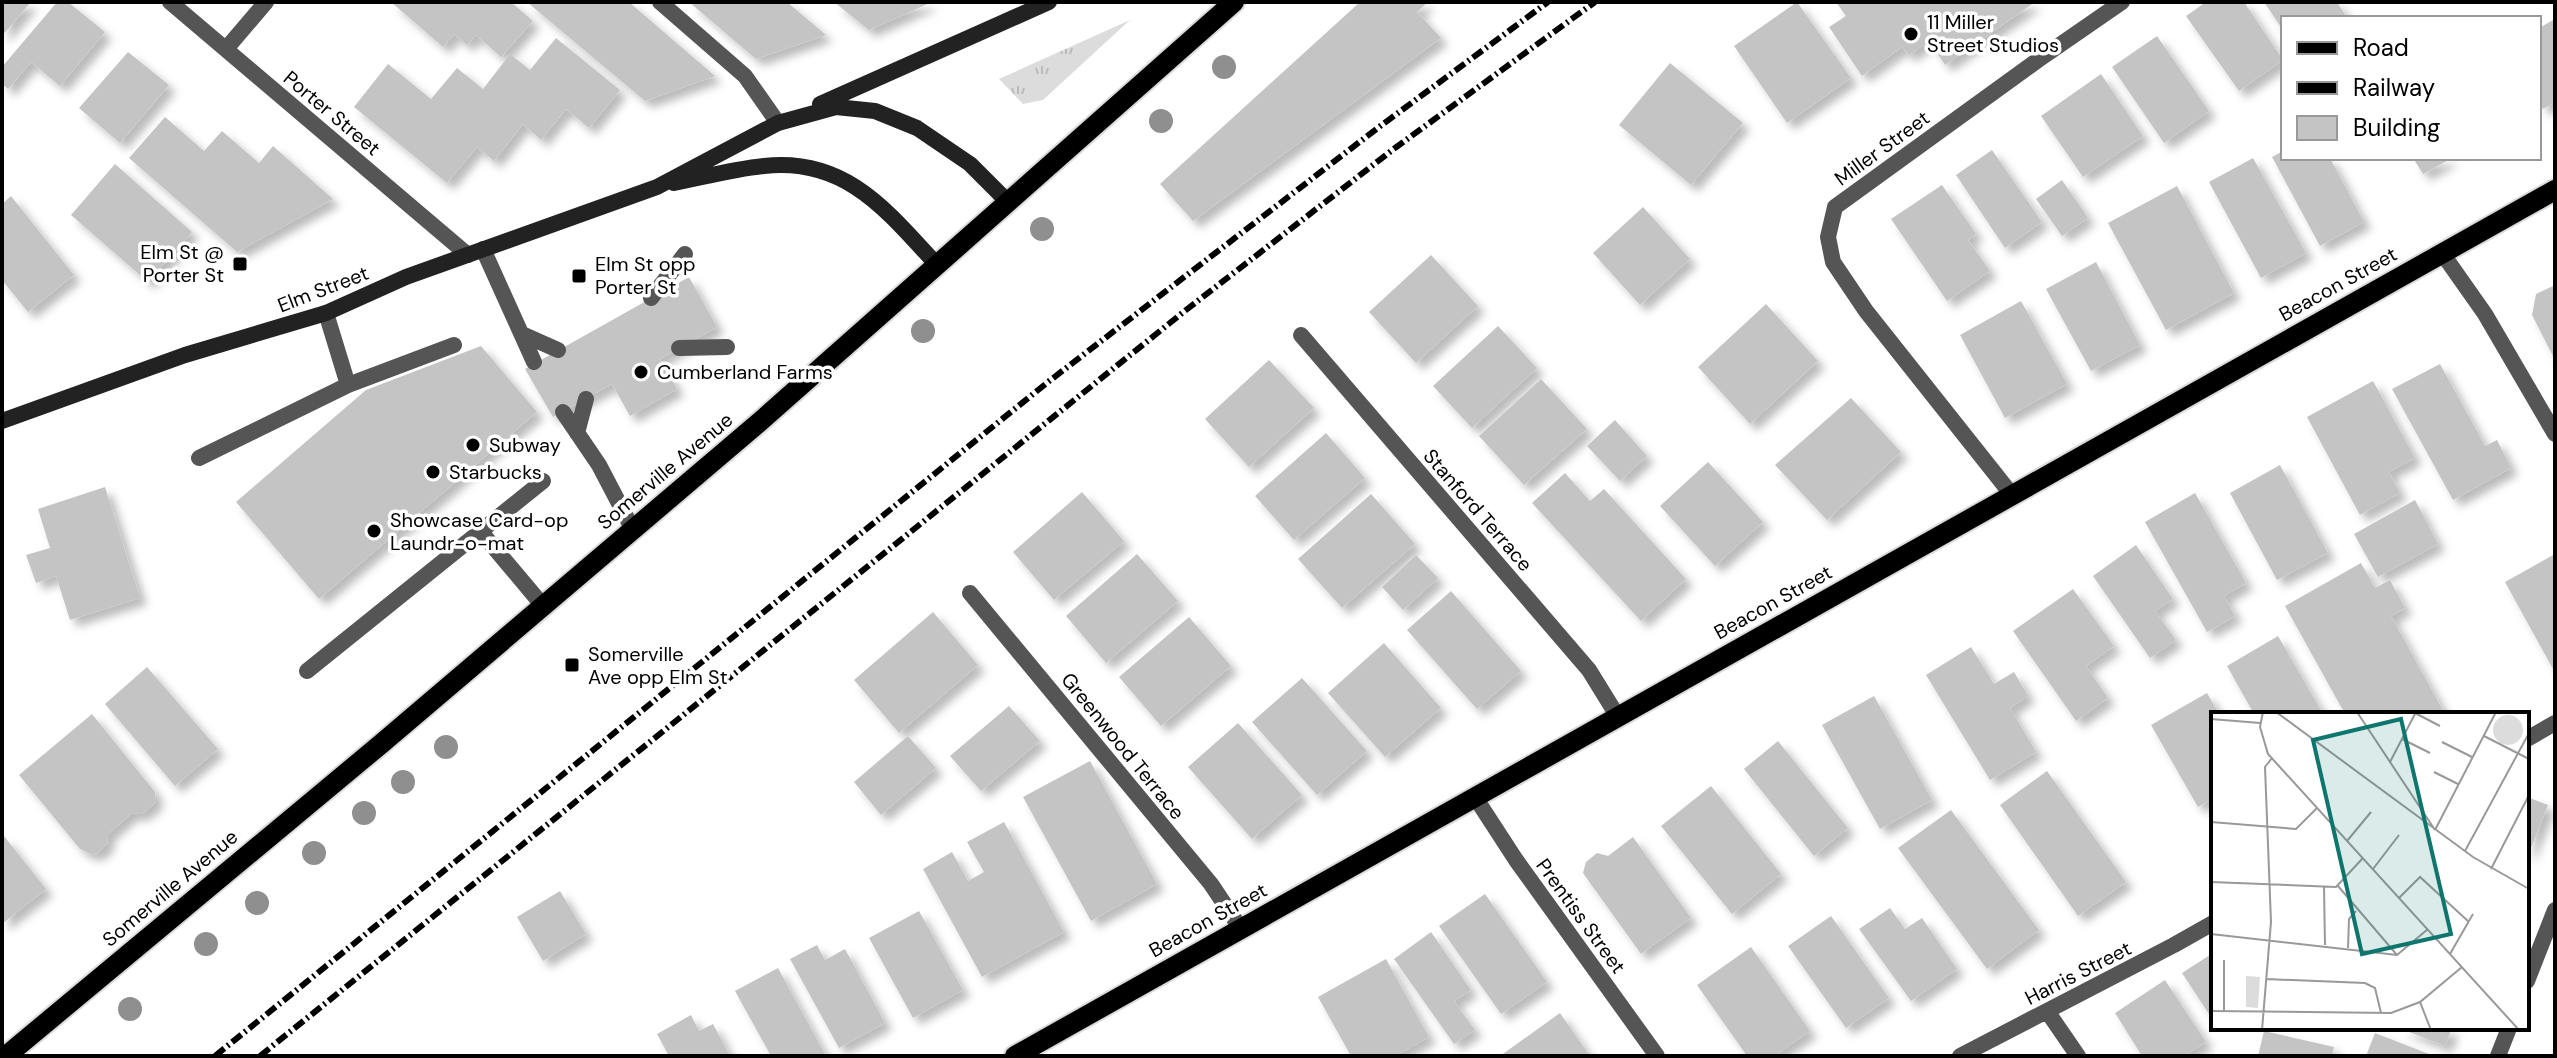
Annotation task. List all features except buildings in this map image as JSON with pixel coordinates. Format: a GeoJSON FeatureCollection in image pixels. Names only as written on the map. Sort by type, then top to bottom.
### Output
{"type":"FeatureCollection","features":[{"type":"Feature","properties":{"kind":"main road"},"geometry":{"type":"LineString","coordinates":[[778,123],[1049,2]]}},
{"type":"Feature","properties":{"kind":"main road","name":"Somerville Avenue"},"geometry":{"type":"LineString","coordinates":[[6,1056],[544,607],[763,419],[1234,2]]}},
{"type":"Feature","properties":{"kind":"main road","name":"Elm Street"},"geometry":{"type":"LineString","coordinates":[[2,421],[185,355],[326,313],[406,277],[657,187],[778,123],[836,107],[856,107],[917,128],[953,150],[1008,202]]}},
{"type":"Feature","properties":{"kind":"main road","name":"Elm Street"},"geometry":{"type":"LineString","coordinates":[[657,187],[763,166],[785,165],[824,171],[865,192],[893,216],[937,265]]}},
{"type":"Feature","properties":{"kind":"main road","name":"Beacon Street"},"geometry":{"type":"LineString","coordinates":[[1015,1056],[2555,190]]}},
{"type":"Feature","properties":{"kind":"street","name":"Porter Street"},"geometry":{"type":"LineString","coordinates":[[170,2],[475,252]]}},
{"type":"Feature","properties":{"kind":"street"},"geometry":{"type":"LineString","coordinates":[[226,49],[266,2]]}},
{"type":"Feature","properties":{"kind":"street"},"geometry":{"type":"LineString","coordinates":[[660,2],[745,76],[778,123]]}},
{"type":"Feature","properties":{"kind":"street","name":"Miller Street"},"geometry":{"type":"LineString","coordinates":[[2012,495],[1866,311],[1833,262],[1828,237],[1835,207],[2122,2]]}},
{"type":"Feature","properties":{"kind":"street"},"geometry":{"type":"LineString","coordinates":[[475,252],[522,334],[534,362]]}},
{"type":"Feature","properties":{"kind":"street"},"geometry":{"type":"LineString","coordinates":[[2442,253],[2485,314],[2555,434]]}},
{"type":"Feature","properties":{"kind":"street"},"geometry":{"type":"LineString","coordinates":[[651,298],[685,254]]}},
{"type":"Feature","properties":{"kind":"street"},"geometry":{"type":"LineString","coordinates":[[326,313],[348,385]]}},
{"type":"Feature","properties":{"kind":"street"},"geometry":{"type":"LineString","coordinates":[[522,334],[558,350]]}},
{"type":"Feature","properties":{"kind":"street","name":"Stanford Terrace"},"geometry":{"type":"LineString","coordinates":[[1301,335],[1589,670],[1618,717]]}},
{"type":"Feature","properties":{"kind":"street"},"geometry":{"type":"LineString","coordinates":[[199,458],[348,385],[454,345]]}},
{"type":"Feature","properties":{"kind":"street"},"geometry":{"type":"LineString","coordinates":[[679,348],[727,347]]}},
{"type":"Feature","properties":{"kind":"street"},"geometry":{"type":"LineString","coordinates":[[577,433],[586,399]]}},
{"type":"Feature","properties":{"kind":"street"},"geometry":{"type":"LineString","coordinates":[[563,412],[599,465],[633,530]]}},
{"type":"Feature","properties":{"kind":"street"},"geometry":{"type":"LineString","coordinates":[[307,671],[543,481]]}},
{"type":"Feature","properties":{"kind":"street"},"geometry":{"type":"LineString","coordinates":[[481,532],[544,607]]}},
{"type":"Feature","properties":{"kind":"street","name":"Greenwood Terrace"},"geometry":{"type":"LineString","coordinates":[[970,593],[1211,884],[1241,929]]}},
{"type":"Feature","properties":{"kind":"street"},"geometry":{"type":"LineString","coordinates":[[2529,738],[2555,723]]}},
{"type":"Feature","properties":{"kind":"street","name":"Prentiss Street"},"geometry":{"type":"LineString","coordinates":[[1475,797],[1516,860],[1657,1056]]}},
{"type":"Feature","properties":{"kind":"street"},"geometry":{"type":"LineString","coordinates":[[2529,976],[2555,910]]}},
{"type":"Feature","properties":{"kind":"street","name":"Harris Street"},"geometry":{"type":"LineString","coordinates":[[1960,1056],[2211,924]]}},
{"type":"Feature","properties":{"kind":"street"},"geometry":{"type":"LineString","coordinates":[[2047,1011],[2078,1056]]}},
{"type":"Feature","properties":{"kind":"street"},"geometry":{"type":"LineString","coordinates":[[2498,1056],[2508,1030]]}},
{"type":"Feature","properties":{"kind":"green space"},"geometry":{"type":"Polygon","coordinates":[[[1130,20],[1043,100],[1023,104],[999,79],[1130,20]]]}},
{"type":"Feature","properties":{"kind":"railway"},"geometry":{"type":"LineString","coordinates":[[215,1056],[1048,382],[1379,127],[1548,2]]}},
{"type":"Feature","properties":{"kind":"railway"},"geometry":{"type":"LineString","coordinates":[[260,1056],[1186,310],[1395,148],[1595,2]]}},
{"type":"Feature","properties":{"kind":"place","name":"11 Miller Street Studios"},"geometry":{"type":"Point","coordinates":[1911,34]}},
{"type":"Feature","properties":{"kind":"place","name":"Elm St @ Porter St"},"geometry":{"type":"Point","coordinates":[240,264]}},
{"type":"Feature","properties":{"kind":"place","name":"Elm St opp Porter St"},"geometry":{"type":"Point","coordinates":[579,276]}},
{"type":"Feature","properties":{"kind":"place","name":"Cumberland Farms"},"geometry":{"type":"Point","coordinates":[641,372]}},
{"type":"Feature","properties":{"kind":"place","name":"Subway"},"geometry":{"type":"Point","coordinates":[473,445]}},
{"type":"Feature","properties":{"kind":"place","name":"Starbucks"},"geometry":{"type":"Point","coordinates":[433,472]}},
{"type":"Feature","properties":{"kind":"place","name":"Showcase Card-op Laundr-o-mat"},"geometry":{"type":"Point","coordinates":[374,531]}},
{"type":"Feature","properties":{"kind":"place","name":"Somerville Ave opp Elm St"},"geometry":{"type":"Point","coordinates":[572,665]}}]}
